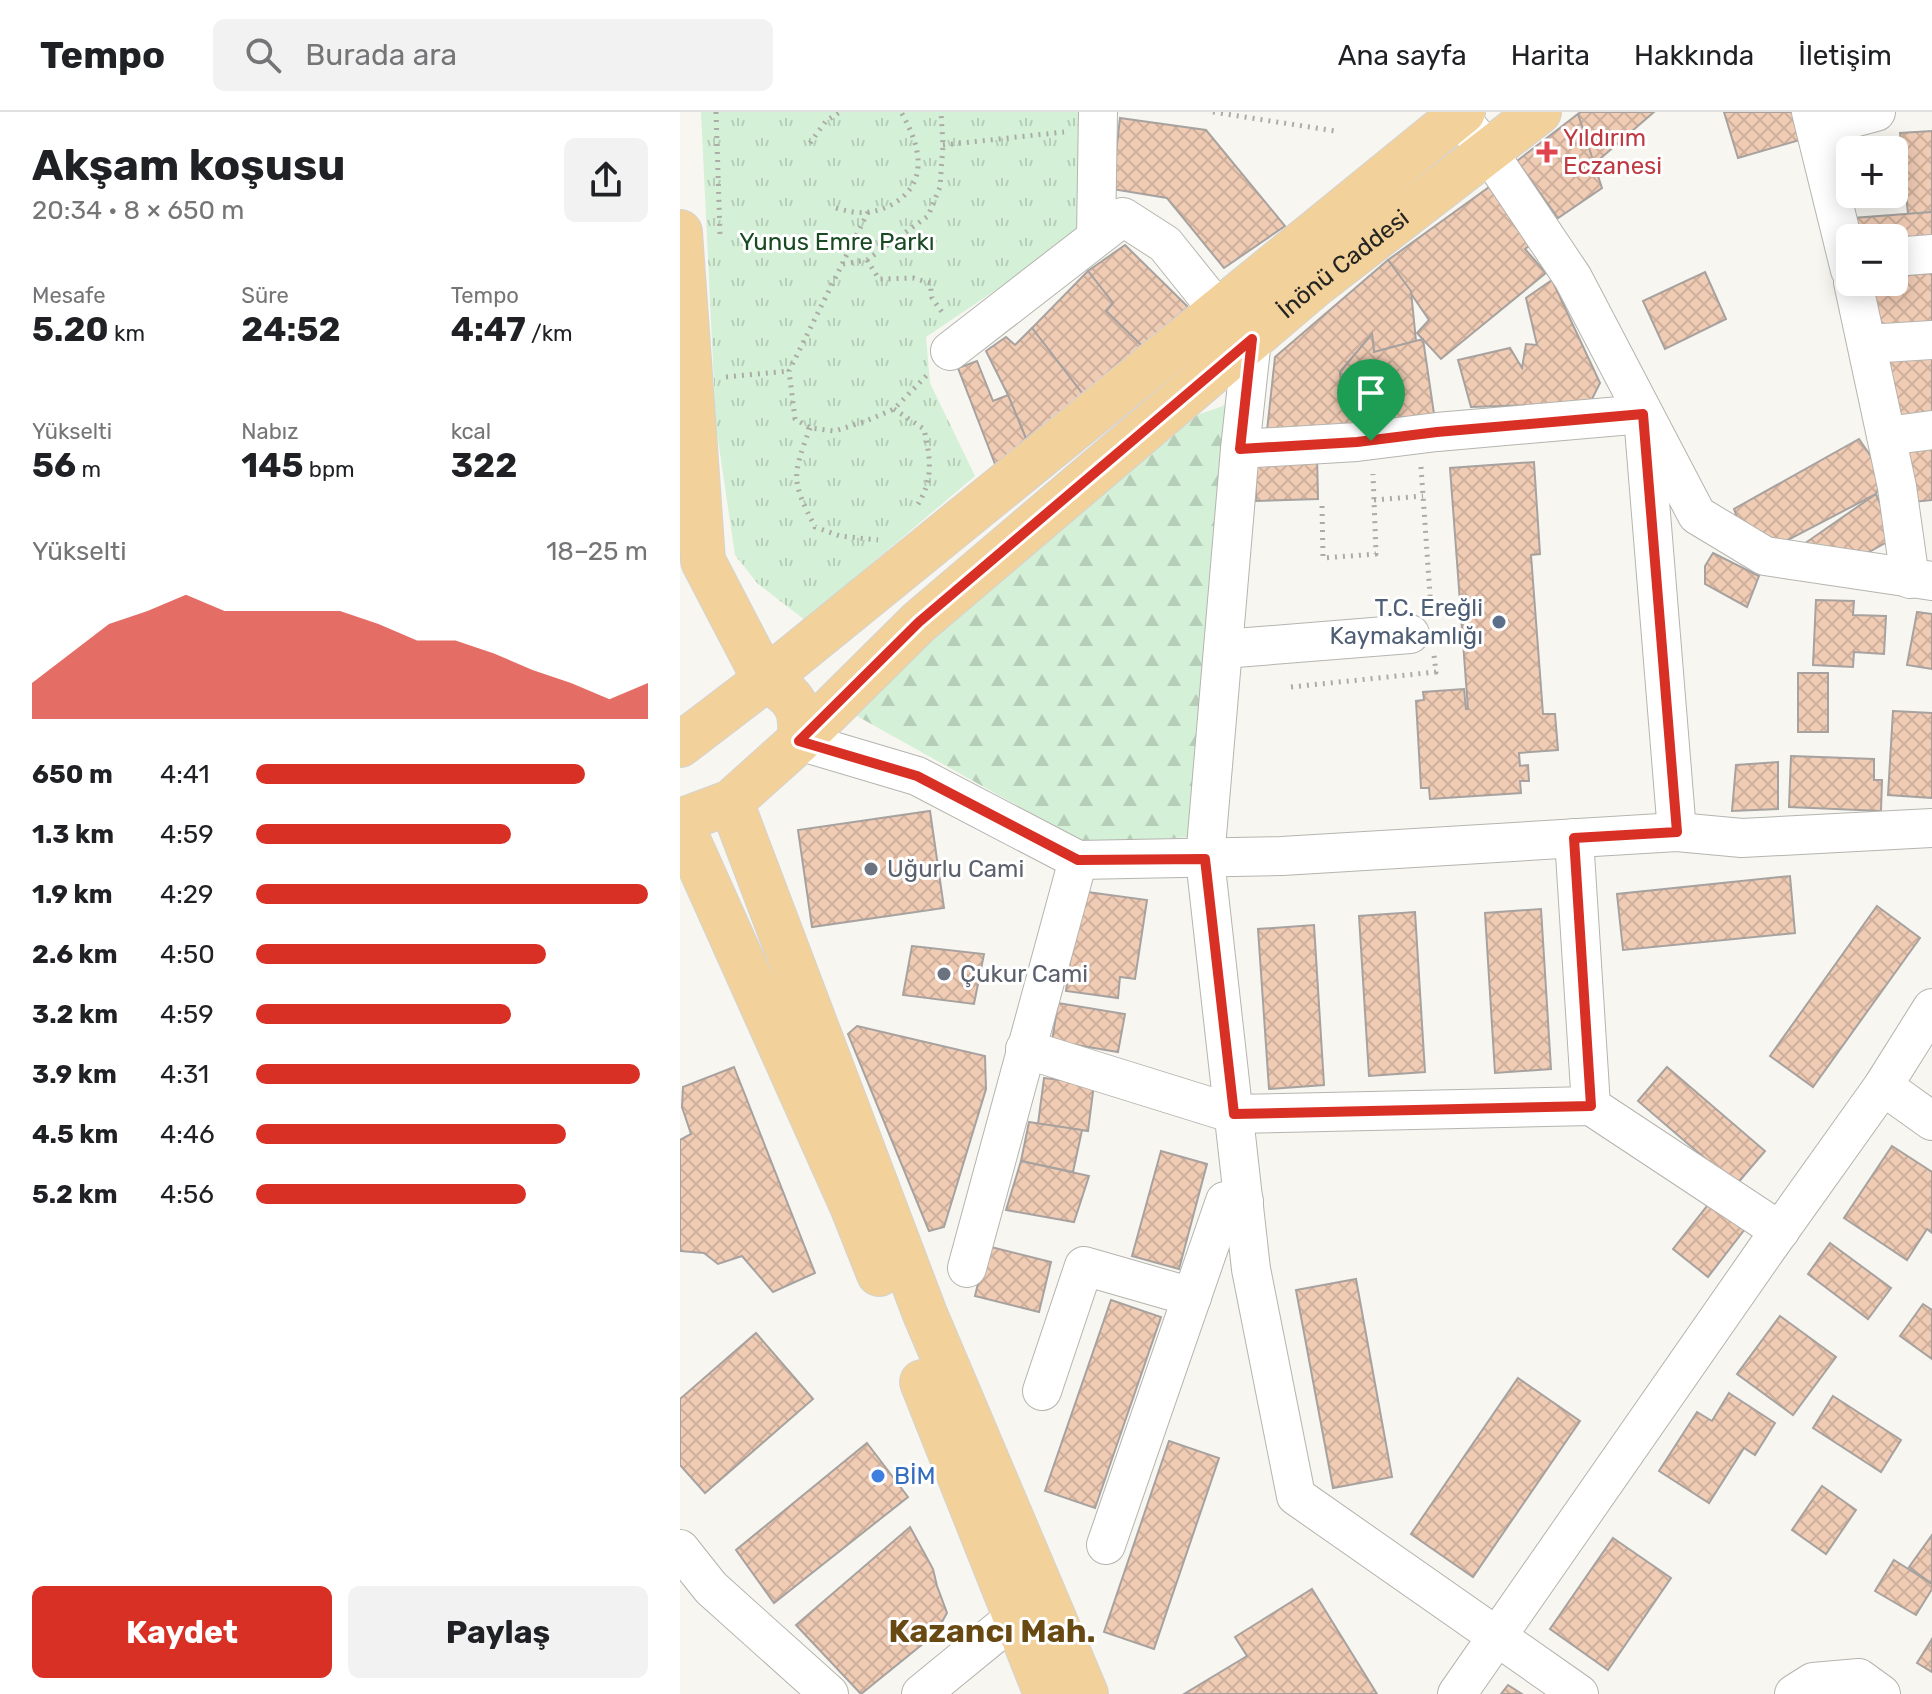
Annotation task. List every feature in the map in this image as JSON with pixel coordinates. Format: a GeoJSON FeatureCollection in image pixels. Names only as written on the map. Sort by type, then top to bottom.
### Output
{"type":"FeatureCollection","features":[{"type":"Feature","properties":{"kind":"main road","name":"İnönü Caddesi"},"geometry":{"type":"LineString","coordinates":[[680,822],[731,802],[799,741],[919,622],[1315,285],[1539,112]]}},
{"type":"Feature","properties":{"kind":"main road"},"geometry":{"type":"LineString","coordinates":[[680,745],[765,680],[1460,113]]}},
{"type":"Feature","properties":{"kind":"main road"},"geometry":{"type":"LineString","coordinates":[[700,234],[703,561],[765,680],[783,689],[795,704],[802,722],[799,741]]}},
{"type":"Feature","properties":{"kind":"main road"},"geometry":{"type":"LineString","coordinates":[[731,802],[925,1314],[1086,1694]]}},
{"type":"Feature","properties":{"kind":"main road"},"geometry":{"type":"LineString","coordinates":[[680,822],[852,1206],[1046,1694]]}},
{"type":"Feature","properties":{"kind":"street"},"geometry":{"type":"LineString","coordinates":[[1839,224],[1813,120],[1876,112]]}},
{"type":"Feature","properties":{"kind":"street"},"geometry":{"type":"LineString","coordinates":[[1460,113],[1573,278],[1697,515],[1765,556],[1921,580],[1917,516],[1887,436],[1857,296]]}},
{"type":"Feature","properties":{"kind":"street"},"geometry":{"type":"LineString","coordinates":[[1096,237],[1097,120]]}},
{"type":"Feature","properties":{"kind":"street"},"geometry":{"type":"LineString","coordinates":[[956,346],[1123,217],[1165,244],[1218,310]]}},
{"type":"Feature","properties":{"kind":"street"},"geometry":{"type":"LineString","coordinates":[[1908,256],[1932,254]]}},
{"type":"Feature","properties":{"kind":"street"},"geometry":{"type":"LineString","coordinates":[[1252,339],[1205,859],[1251,1269],[1296,1496],[1579,1694]]}},
{"type":"Feature","properties":{"kind":"street"},"geometry":{"type":"LineString","coordinates":[[1868,344],[1932,340]]}},
{"type":"Feature","properties":{"kind":"street"},"geometry":{"type":"LineString","coordinates":[[1240,449],[1371,441],[1437,432],[1643,414]]}},
{"type":"Feature","properties":{"kind":"street"},"geometry":{"type":"LineString","coordinates":[[1643,414],[1677,832]]}},
{"type":"Feature","properties":{"kind":"street"},"geometry":{"type":"LineString","coordinates":[[1887,436],[1932,430]]}},
{"type":"Feature","properties":{"kind":"street"},"geometry":{"type":"LineString","coordinates":[[1223,649],[1410,634]]}},
{"type":"Feature","properties":{"kind":"street"},"geometry":{"type":"LineString","coordinates":[[799,741],[917,776],[1078,860],[1205,859],[1677,832],[1742,838],[1932,828]]}},
{"type":"Feature","properties":{"kind":"street"},"geometry":{"type":"LineString","coordinates":[[1574,838],[1591,1106]]}},
{"type":"Feature","properties":{"kind":"street"},"geometry":{"type":"LineString","coordinates":[[967,1268],[1078,860]]}},
{"type":"Feature","properties":{"kind":"street"},"geometry":{"type":"LineString","coordinates":[[1457,1694],[1883,1086],[1932,1008]]}},
{"type":"Feature","properties":{"kind":"street"},"geometry":{"type":"LineString","coordinates":[[1025,1049],[1234,1114],[1591,1106],[1780,1231]]}},
{"type":"Feature","properties":{"kind":"street"},"geometry":{"type":"LineString","coordinates":[[1883,1086],[1932,1121]]}},
{"type":"Feature","properties":{"kind":"street"},"geometry":{"type":"LineString","coordinates":[[1106,1545],[1225,1201],[1244,1201]]}},
{"type":"Feature","properties":{"kind":"street"},"geometry":{"type":"LineString","coordinates":[[1042,1391],[1084,1266],[1192,1297]]}},
{"type":"Feature","properties":{"kind":"street"},"geometry":{"type":"LineString","coordinates":[[680,1549],[711,1588],[829,1694]]}},
{"type":"Feature","properties":{"kind":"street"},"geometry":{"type":"LineString","coordinates":[[921,1694],[1015,1617]]}},
{"type":"Feature","properties":{"kind":"street"},"geometry":{"type":"LineString","coordinates":[[1794,1694],[1813,1682],[1859,1678],[1881,1694]]}},
{"type":"Feature","properties":{"kind":"path"},"geometry":{"type":"LineString","coordinates":[[700,234],[716,112]]}},
{"type":"Feature","properties":{"kind":"path"},"geometry":{"type":"LineString","coordinates":[[716,120],[723,112]]}},
{"type":"Feature","properties":{"kind":"path"},"geometry":{"type":"LineString","coordinates":[[810,143],[837,112]]}},
{"type":"Feature","properties":{"kind":"path"},"geometry":{"type":"LineString","coordinates":[[836,208],[858,214],[882,209],[906,196],[917,177],[918,153],[912,132],[901,112]]}},
{"type":"Feature","properties":{"kind":"path"},"geometry":{"type":"LineString","coordinates":[[842,264],[867,260],[928,216],[940,187],[943,145],[941,112]]}},
{"type":"Feature","properties":{"kind":"path"},"geometry":{"type":"LineString","coordinates":[[1213,112],[1335,131]]}},
{"type":"Feature","properties":{"kind":"path"},"geometry":{"type":"LineString","coordinates":[[943,145],[1097,120]]}},
{"type":"Feature","properties":{"kind":"path"},"geometry":{"type":"LineString","coordinates":[[867,260],[879,279],[913,278],[930,283],[932,298],[956,346],[894,409],[835,431],[810,428],[795,419],[789,371],[868,212]]}},
{"type":"Feature","properties":{"kind":"path"},"geometry":{"type":"LineString","coordinates":[[724,361],[725,377],[789,371]]}},
{"type":"Feature","properties":{"kind":"path"},"geometry":{"type":"LineString","coordinates":[[894,409],[924,429],[931,464],[923,497],[908,519]]}},
{"type":"Feature","properties":{"kind":"path"},"geometry":{"type":"LineString","coordinates":[[810,428],[794,479],[815,527],[840,536],[876,541],[888,535]]}},
{"type":"Feature","properties":{"kind":"path"},"geometry":{"type":"LineString","coordinates":[[1322,506],[1323,558],[1376,554],[1371,441]]}},
{"type":"Feature","properties":{"kind":"path"},"geometry":{"type":"LineString","coordinates":[[1374,500],[1423,496]]}},
{"type":"Feature","properties":{"kind":"green space","name":"Yunus Emre Parkı"},"geometry":{"type":"Polygon","coordinates":[[[701,112],[1080,112],[1082,232],[926,337],[930,383],[975,476],[805,620],[758,584],[735,555],[716,426],[701,112]]]}},
{"type":"Feature","properties":{"kind":"green space"},"geometry":{"type":"Polygon","coordinates":[[[1237,401],[1188,837],[1086,844],[848,711],[1189,418],[1237,401]]]}},
{"type":"Feature","properties":{"kind":"building"},"geometry":{"type":"Polygon","coordinates":[[[1654,112],[1594,164],[1578,114],[1654,112]]]}},
{"type":"Feature","properties":{"kind":"building"},"geometry":{"type":"Polygon","coordinates":[[[1724,112],[1794,112],[1803,139],[1738,158],[1724,112]]]}},
{"type":"Feature","properties":{"kind":"building"},"geometry":{"type":"Polygon","coordinates":[[[1578,114],[1602,188],[1558,218],[1517,161],[1578,114]]]}},
{"type":"Feature","properties":{"kind":"building"},"geometry":{"type":"Polygon","coordinates":[[[1120,118],[1206,130],[1285,226],[1224,268],[1167,198],[1112,189],[1120,118]]]}},
{"type":"Feature","properties":{"kind":"building"},"geometry":{"type":"Polygon","coordinates":[[[1932,131],[1932,212],[1908,214],[1908,136],[1900,136],[1900,133],[1932,131]]]}},
{"type":"Feature","properties":{"kind":"building"},"geometry":{"type":"Polygon","coordinates":[[[1492,185],[1533,243],[1525,249],[1546,273],[1441,359],[1417,333],[1429,320],[1388,260],[1492,185]]]}},
{"type":"Feature","properties":{"kind":"building"},"geometry":{"type":"Polygon","coordinates":[[[1932,212],[1932,241],[1908,240],[1908,224],[1854,224],[1853,218],[1932,212]]]}},
{"type":"Feature","properties":{"kind":"building"},"geometry":{"type":"Polygon","coordinates":[[[1125,245],[1188,307],[1142,346],[1106,311],[1113,303],[1088,271],[1125,245]]]}},
{"type":"Feature","properties":{"kind":"building"},"geometry":{"type":"Polygon","coordinates":[[[1388,260],[1411,291],[1416,341],[1374,352],[1372,334],[1340,372],[1341,379],[1377,383],[1378,421],[1266,440],[1275,357],[1388,260]]]}},
{"type":"Feature","properties":{"kind":"building"},"geometry":{"type":"Polygon","coordinates":[[[1088,271],[1113,303],[1106,311],[1142,346],[1085,397],[1032,328],[1088,271]]]}},
{"type":"Feature","properties":{"kind":"building"},"geometry":{"type":"Polygon","coordinates":[[[1705,272],[1726,319],[1665,349],[1643,301],[1705,272]]]}},
{"type":"Feature","properties":{"kind":"building"},"geometry":{"type":"Polygon","coordinates":[[[1932,273],[1932,329],[1877,333],[1873,296],[1908,296],[1908,275],[1932,273]]]}},
{"type":"Feature","properties":{"kind":"building"},"geometry":{"type":"Polygon","coordinates":[[[1552,280],[1600,383],[1590,403],[1471,407],[1458,360],[1510,348],[1522,368],[1526,344],[1537,345],[1526,298],[1552,280]]]}},
{"type":"Feature","properties":{"kind":"building"},"geometry":{"type":"Polygon","coordinates":[[[1032,328],[1085,397],[1027,441],[986,351],[1006,337],[1015,345],[1032,328]]]}},
{"type":"Feature","properties":{"kind":"building"},"geometry":{"type":"Polygon","coordinates":[[[1372,334],[1374,352],[1423,339],[1434,414],[1378,421],[1377,383],[1341,379],[1340,372],[1372,334]]]}},
{"type":"Feature","properties":{"kind":"building"},"geometry":{"type":"Polygon","coordinates":[[[1932,354],[1932,415],[1891,418],[1886,358],[1932,354]]]}},
{"type":"Feature","properties":{"kind":"building"},"geometry":{"type":"Polygon","coordinates":[[[977,361],[993,401],[1008,395],[1027,441],[995,464],[958,368],[977,361]]]}},
{"type":"Feature","properties":{"kind":"building"},"geometry":{"type":"Polygon","coordinates":[[[1859,439],[1874,461],[1881,482],[1876,494],[1784,542],[1759,541],[1739,523],[1734,509],[1859,439]]]}},
{"type":"Feature","properties":{"kind":"building"},"geometry":{"type":"Polygon","coordinates":[[[1932,442],[1932,500],[1913,502],[1907,444],[1932,442]]]}},
{"type":"Feature","properties":{"kind":"building"},"geometry":{"type":"Polygon","coordinates":[[[1317,454],[1318,499],[1256,501],[1255,455],[1317,454]]]}},
{"type":"Feature","properties":{"kind":"building","name":"T.C. Ereğli Kaymakamlığı"},"geometry":{"type":"Polygon","coordinates":[[[1534,462],[1540,554],[1531,555],[1543,714],[1555,714],[1558,750],[1519,753],[1520,766],[1528,765],[1529,781],[1520,781],[1521,793],[1430,799],[1429,788],[1421,788],[1416,701],[1424,700],[1423,692],[1464,689],[1468,709],[1450,468],[1534,462]]]}},
{"type":"Feature","properties":{"kind":"building"},"geometry":{"type":"Polygon","coordinates":[[[1876,494],[1894,538],[1853,561],[1801,546],[1876,494]]]}},
{"type":"Feature","properties":{"kind":"building"},"geometry":{"type":"Polygon","coordinates":[[[1713,553],[1759,576],[1747,607],[1705,584],[1705,566],[1713,553]]]}},
{"type":"Feature","properties":{"kind":"building"},"geometry":{"type":"Polygon","coordinates":[[[1816,600],[1854,601],[1853,615],[1886,616],[1884,654],[1854,652],[1853,667],[1813,665],[1816,600]]]}},
{"type":"Feature","properties":{"kind":"building"},"geometry":{"type":"Polygon","coordinates":[[[1917,612],[1932,614],[1932,669],[1907,665],[1917,612]]]}},
{"type":"Feature","properties":{"kind":"building"},"geometry":{"type":"Polygon","coordinates":[[[1798,673],[1828,673],[1828,732],[1798,732],[1798,673]]]}},
{"type":"Feature","properties":{"kind":"building"},"geometry":{"type":"Polygon","coordinates":[[[1893,711],[1932,713],[1932,798],[1888,795],[1893,711]]]}},
{"type":"Feature","properties":{"kind":"building"},"geometry":{"type":"Polygon","coordinates":[[[1791,756],[1874,759],[1874,780],[1882,780],[1881,811],[1789,807],[1791,756]]]}},
{"type":"Feature","properties":{"kind":"building"},"geometry":{"type":"Polygon","coordinates":[[[1778,762],[1778,809],[1732,811],[1736,765],[1778,762]]]}},
{"type":"Feature","properties":{"kind":"building","name":"Uğurlu Cami"},"geometry":{"type":"Polygon","coordinates":[[[930,811],[944,908],[812,927],[798,830],[930,811]]]}},
{"type":"Feature","properties":{"kind":"building"},"geometry":{"type":"Polygon","coordinates":[[[1790,876],[1795,933],[1623,950],[1617,894],[1790,876]]]}},
{"type":"Feature","properties":{"kind":"building"},"geometry":{"type":"Polygon","coordinates":[[[1080,891],[1147,900],[1135,979],[1120,977],[1118,998],[1066,991],[1080,891]]]}},
{"type":"Feature","properties":{"kind":"building"},"geometry":{"type":"Polygon","coordinates":[[[1877,906],[1920,938],[1813,1087],[1770,1056],[1877,906]]]}},
{"type":"Feature","properties":{"kind":"building"},"geometry":{"type":"Polygon","coordinates":[[[1541,909],[1551,1069],[1495,1073],[1485,913],[1541,909]]]}},
{"type":"Feature","properties":{"kind":"building"},"geometry":{"type":"Polygon","coordinates":[[[1415,912],[1425,1072],[1369,1076],[1359,916],[1415,912]]]}},
{"type":"Feature","properties":{"kind":"building"},"geometry":{"type":"Polygon","coordinates":[[[1314,925],[1324,1085],[1269,1089],[1258,929],[1314,925]]]}},
{"type":"Feature","properties":{"kind":"building","name":"Çukur Cami"},"geometry":{"type":"Polygon","coordinates":[[[912,946],[984,954],[974,1004],[903,995],[912,946]]]}},
{"type":"Feature","properties":{"kind":"building"},"geometry":{"type":"Polygon","coordinates":[[[1058,1003],[1125,1014],[1118,1052],[1052,1041],[1058,1003]]]}},
{"type":"Feature","properties":{"kind":"building"},"geometry":{"type":"Polygon","coordinates":[[[857,1026],[985,1056],[986,1089],[944,1227],[929,1231],[848,1034],[857,1026]]]}},
{"type":"Feature","properties":{"kind":"building"},"geometry":{"type":"Polygon","coordinates":[[[734,1067],[815,1273],[773,1292],[742,1256],[718,1264],[704,1253],[680,1251],[680,1140],[691,1134],[682,1107],[683,1087],[734,1067]]]}},
{"type":"Feature","properties":{"kind":"building"},"geometry":{"type":"Polygon","coordinates":[[[1667,1067],[1765,1151],[1736,1185],[1638,1101],[1667,1067]]]}},
{"type":"Feature","properties":{"kind":"building"},"geometry":{"type":"Polygon","coordinates":[[[1044,1078],[1094,1084],[1088,1131],[1038,1124],[1044,1078]]]}},
{"type":"Feature","properties":{"kind":"building"},"geometry":{"type":"Polygon","coordinates":[[[1029,1122],[1082,1130],[1073,1172],[1021,1161],[1029,1122]]]}},
{"type":"Feature","properties":{"kind":"building"},"geometry":{"type":"Polygon","coordinates":[[[1892,1146],[1932,1172],[1932,1233],[1927,1229],[1907,1260],[1844,1218],[1892,1146]]]}},
{"type":"Feature","properties":{"kind":"building"},"geometry":{"type":"Polygon","coordinates":[[[1161,1151],[1207,1164],[1179,1269],[1132,1256],[1161,1151]]]}},
{"type":"Feature","properties":{"kind":"building"},"geometry":{"type":"Polygon","coordinates":[[[1021,1161],[1089,1176],[1074,1222],[1006,1210],[1021,1161]]]}},
{"type":"Feature","properties":{"kind":"building"},"geometry":{"type":"Polygon","coordinates":[[[1711,1201],[1745,1229],[1708,1277],[1673,1249],[1711,1201]]]}},
{"type":"Feature","properties":{"kind":"building"},"geometry":{"type":"Polygon","coordinates":[[[1830,1243],[1891,1288],[1868,1319],[1808,1274],[1830,1243]]]}},
{"type":"Feature","properties":{"kind":"building"},"geometry":{"type":"Polygon","coordinates":[[[987,1246],[1051,1262],[1039,1312],[975,1296],[987,1246]]]}},
{"type":"Feature","properties":{"kind":"building"},"geometry":{"type":"Polygon","coordinates":[[[1356,1279],[1392,1477],[1333,1488],[1296,1290],[1356,1279]]]}},
{"type":"Feature","properties":{"kind":"building"},"geometry":{"type":"Polygon","coordinates":[[[1111,1300],[1161,1317],[1095,1508],[1045,1491],[1111,1300]]]}},
{"type":"Feature","properties":{"kind":"building"},"geometry":{"type":"Polygon","coordinates":[[[1923,1304],[1932,1310],[1932,1359],[1900,1336],[1923,1304]]]}},
{"type":"Feature","properties":{"kind":"building"},"geometry":{"type":"Polygon","coordinates":[[[1780,1316],[1836,1357],[1793,1415],[1737,1374],[1780,1316]]]}},
{"type":"Feature","properties":{"kind":"building"},"geometry":{"type":"Polygon","coordinates":[[[756,1333],[813,1399],[705,1493],[680,1465],[680,1399],[756,1333]]]}},
{"type":"Feature","properties":{"kind":"building"},"geometry":{"type":"Polygon","coordinates":[[[1518,1378],[1580,1421],[1473,1577],[1411,1534],[1518,1378]]]}},
{"type":"Feature","properties":{"kind":"building"},"geometry":{"type":"Polygon","coordinates":[[[1729,1393],[1775,1423],[1755,1455],[1744,1448],[1709,1503],[1659,1471],[1697,1412],[1712,1421],[1729,1393]]]}},
{"type":"Feature","properties":{"kind":"building"},"geometry":{"type":"Polygon","coordinates":[[[1833,1396],[1901,1440],[1881,1472],[1813,1428],[1833,1396]]]}},
{"type":"Feature","properties":{"kind":"building"},"geometry":{"type":"Polygon","coordinates":[[[1169,1441],[1219,1458],[1154,1649],[1104,1632],[1169,1441]]]}},
{"type":"Feature","properties":{"kind":"building"},"geometry":{"type":"Polygon","coordinates":[[[867,1443],[908,1497],[774,1603],[736,1550],[867,1443]]]}},
{"type":"Feature","properties":{"kind":"building"},"geometry":{"type":"Polygon","coordinates":[[[1822,1486],[1856,1510],[1826,1554],[1792,1530],[1822,1486]]]}},
{"type":"Feature","properties":{"kind":"building"},"geometry":{"type":"Polygon","coordinates":[[[910,1527],[933,1569],[947,1613],[935,1634],[861,1694],[796,1625],[910,1527]]]}},
{"type":"Feature","properties":{"kind":"building"},"geometry":{"type":"Polygon","coordinates":[[[1932,1535],[1932,1584],[1909,1567],[1932,1535]]]}},
{"type":"Feature","properties":{"kind":"building"},"geometry":{"type":"Polygon","coordinates":[[[1613,1538],[1671,1578],[1608,1670],[1550,1629],[1613,1538]]]}},
{"type":"Feature","properties":{"kind":"building"},"geometry":{"type":"Polygon","coordinates":[[[1894,1560],[1932,1584],[1916,1615],[1875,1591],[1894,1560]]]}},
{"type":"Feature","properties":{"kind":"building"},"geometry":{"type":"Polygon","coordinates":[[[1312,1589],[1377,1694],[1184,1694],[1247,1656],[1235,1637],[1312,1589]]]}},
{"type":"Feature","properties":{"kind":"building"},"geometry":{"type":"Polygon","coordinates":[[[1932,1639],[1932,1672],[1917,1663],[1932,1639]]]}},
{"type":"Feature","properties":{"kind":"building"},"geometry":{"type":"Polygon","coordinates":[[[1508,1685],[1522,1694],[1501,1694],[1508,1685]]]}},
{"type":"Feature","properties":{"kind":"place","name":"Yıldırım Eczanesi"},"geometry":{"type":"Point","coordinates":[1547,152]}},
{"type":"Feature","properties":{"kind":"place","name":"T.C. Ereğli Kaymakamlığı"},"geometry":{"type":"Point","coordinates":[1499,622]}},
{"type":"Feature","properties":{"kind":"place","name":"Uğurlu Cami"},"geometry":{"type":"Point","coordinates":[871,869]}},
{"type":"Feature","properties":{"kind":"place","name":"Çukur Cami"},"geometry":{"type":"Point","coordinates":[944,974]}},
{"type":"Feature","properties":{"kind":"place","name":"BİM"},"geometry":{"type":"Point","coordinates":[878,1476]}},
{"type":"Feature","properties":{"kind":"district","name":"Kazancı Mah."},"geometry":{"type":"Point","coordinates":[992,1631]}},
{"type":"Feature","properties":{"kind":"route"},"geometry":{"type":"LineString","coordinates":[[1252,339],[1240,449],[1371,441],[1437,432],[1643,414],[1677,832],[1574,838],[1591,1106],[1234,1114],[1205,859],[1078,860],[917,776],[799,741],[919,622],[1252,339]]}}]}
